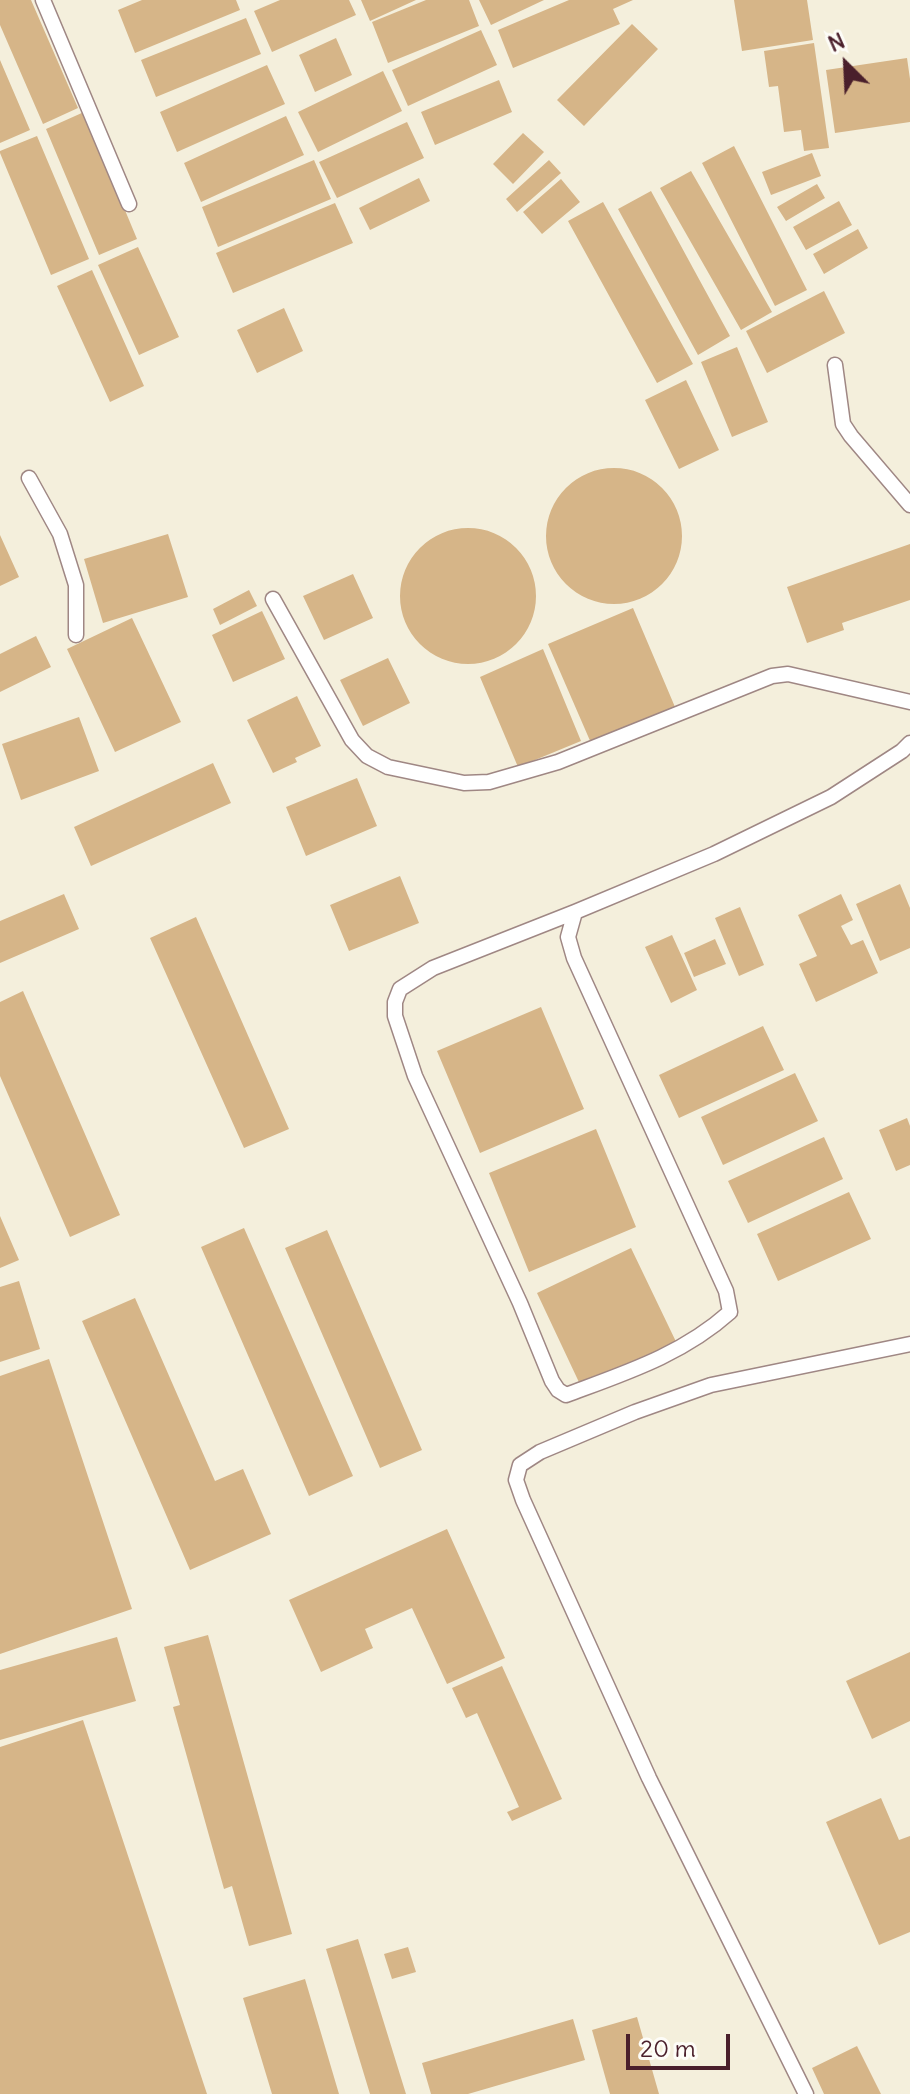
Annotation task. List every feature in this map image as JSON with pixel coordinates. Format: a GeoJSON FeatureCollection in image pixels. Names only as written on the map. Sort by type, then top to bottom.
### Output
{"type":"FeatureCollection","features":[{"type":"Feature","properties":{"kind":"lane"},"geometry":{"type":"LineString","coordinates":[[43,0],[129,204]]}},
{"type":"Feature","properties":{"kind":"lane"},"geometry":{"type":"LineString","coordinates":[[835,365],[843,424],[910,505]]}},
{"type":"Feature","properties":{"kind":"lane"},"geometry":{"type":"LineString","coordinates":[[29,478],[60,534],[76,585],[76,635]]}},
{"type":"Feature","properties":{"kind":"lane"},"geometry":{"type":"LineString","coordinates":[[273,599],[352,740],[367,756],[388,767],[464,783],[489,782],[558,762],[772,676],[788,674],[910,702]]}},
{"type":"Feature","properties":{"kind":"lane"},"geometry":{"type":"LineString","coordinates":[[575,912],[568,937],[574,958],[726,1291],[730,1312],[711,1329],[655,1361],[566,1395],[552,1381],[520,1303],[415,1076],[395,1016],[395,1002],[400,989],[433,968],[714,854],[831,797],[910,743]]}},
{"type":"Feature","properties":{"kind":"lane"},"geometry":{"type":"LineString","coordinates":[[806,2094],[649,1778],[516,1480],[520,1465],[540,1452],[635,1412],[711,1385],[910,1344]]}},
{"type":"Feature","properties":{"kind":"building"},"geometry":{"type":"Polygon","coordinates":[[[0,0],[31,0],[78,108],[43,124],[0,25],[0,0]]]}},
{"type":"Feature","properties":{"kind":"building"},"geometry":{"type":"Polygon","coordinates":[[[142,0],[236,0],[240,10],[135,53],[118,10],[142,0]]]}},
{"type":"Feature","properties":{"kind":"building"},"geometry":{"type":"Polygon","coordinates":[[[280,0],[349,0],[356,15],[272,52],[254,11],[280,0]]]}},
{"type":"Feature","properties":{"kind":"building"},"geometry":{"type":"Polygon","coordinates":[[[361,0],[416,0],[370,21],[361,0]]]}},
{"type":"Feature","properties":{"kind":"building"},"geometry":{"type":"Polygon","coordinates":[[[426,0],[469,0],[479,26],[388,63],[372,22],[426,0]]]}},
{"type":"Feature","properties":{"kind":"building"},"geometry":{"type":"Polygon","coordinates":[[[479,0],[544,0],[491,25],[479,0]]]}},
{"type":"Feature","properties":{"kind":"building"},"geometry":{"type":"Polygon","coordinates":[[[569,0],[633,0],[613,9],[620,24],[513,68],[498,30],[569,0]]]}},
{"type":"Feature","properties":{"kind":"building"},"geometry":{"type":"Polygon","coordinates":[[[734,0],[807,0],[813,40],[742,51],[734,0]]]}},
{"type":"Feature","properties":{"kind":"building"},"geometry":{"type":"Polygon","coordinates":[[[246,18],[261,54],[156,97],[141,60],[246,18]]]}},
{"type":"Feature","properties":{"kind":"building"},"geometry":{"type":"Polygon","coordinates":[[[632,24],[658,49],[584,126],[557,100],[632,24]]]}},
{"type":"Feature","properties":{"kind":"building"},"geometry":{"type":"Polygon","coordinates":[[[481,30],[497,65],[408,106],[392,70],[481,30]]]}},
{"type":"Feature","properties":{"kind":"building"},"geometry":{"type":"Polygon","coordinates":[[[336,38],[352,75],[315,92],[299,55],[336,38]]]}},
{"type":"Feature","properties":{"kind":"building"},"geometry":{"type":"Polygon","coordinates":[[[814,43],[829,148],[804,151],[801,130],[784,132],[778,86],[769,87],[764,51],[814,43]]]}},
{"type":"Feature","properties":{"kind":"building"},"geometry":{"type":"Polygon","coordinates":[[[907,58],[910,122],[835,133],[826,70],[907,58]]]}},
{"type":"Feature","properties":{"kind":"building"},"geometry":{"type":"Polygon","coordinates":[[[0,60],[30,130],[0,143],[0,60]]]}},
{"type":"Feature","properties":{"kind":"building"},"geometry":{"type":"Polygon","coordinates":[[[267,65],[285,104],[177,152],[160,112],[267,65]]]}},
{"type":"Feature","properties":{"kind":"building"},"geometry":{"type":"Polygon","coordinates":[[[383,71],[402,111],[318,152],[298,112],[383,71]]]}},
{"type":"Feature","properties":{"kind":"building"},"geometry":{"type":"Polygon","coordinates":[[[499,80],[512,112],[435,145],[421,112],[499,80]]]}},
{"type":"Feature","properties":{"kind":"building"},"geometry":{"type":"Polygon","coordinates":[[[84,112],[137,239],[99,255],[46,129],[84,112]]]}},
{"type":"Feature","properties":{"kind":"building"},"geometry":{"type":"Polygon","coordinates":[[[286,116],[304,155],[201,202],[184,163],[286,116]]]}},
{"type":"Feature","properties":{"kind":"building"},"geometry":{"type":"Polygon","coordinates":[[[407,122],[424,158],[337,198],[319,162],[407,122]]]}},
{"type":"Feature","properties":{"kind":"building"},"geometry":{"type":"Polygon","coordinates":[[[523,133],[544,152],[513,184],[493,164],[523,133]]]}},
{"type":"Feature","properties":{"kind":"building"},"geometry":{"type":"Polygon","coordinates":[[[37,136],[89,259],[51,275],[0,153],[37,136]]]}},
{"type":"Feature","properties":{"kind":"building"},"geometry":{"type":"Polygon","coordinates":[[[734,146],[807,290],[775,306],[702,163],[734,146]]]}},
{"type":"Feature","properties":{"kind":"building"},"geometry":{"type":"Polygon","coordinates":[[[812,153],[821,176],[771,195],[762,172],[812,153]]]}},
{"type":"Feature","properties":{"kind":"building"},"geometry":{"type":"Polygon","coordinates":[[[314,160],[331,199],[218,247],[202,207],[314,160]]]}},
{"type":"Feature","properties":{"kind":"building"},"geometry":{"type":"Polygon","coordinates":[[[549,160],[561,173],[517,212],[506,199],[549,160]]]}},
{"type":"Feature","properties":{"kind":"building"},"geometry":{"type":"Polygon","coordinates":[[[691,171],[772,312],[741,330],[660,188],[691,171]]]}},
{"type":"Feature","properties":{"kind":"building"},"geometry":{"type":"Polygon","coordinates":[[[419,178],[430,201],[370,230],[359,208],[419,178]]]}},
{"type":"Feature","properties":{"kind":"building"},"geometry":{"type":"Polygon","coordinates":[[[561,179],[580,202],[542,234],[523,212],[561,179]]]}},
{"type":"Feature","properties":{"kind":"building"},"geometry":{"type":"Polygon","coordinates":[[[817,184],[825,198],[786,221],[777,207],[817,184]]]}},
{"type":"Feature","properties":{"kind":"building"},"geometry":{"type":"Polygon","coordinates":[[[651,191],[730,336],[698,355],[618,209],[651,191]]]}},
{"type":"Feature","properties":{"kind":"building"},"geometry":{"type":"Polygon","coordinates":[[[839,201],[852,225],[806,250],[793,227],[839,201]]]}},
{"type":"Feature","properties":{"kind":"building"},"geometry":{"type":"Polygon","coordinates":[[[603,202],[693,364],[657,383],[568,221],[603,202]]]}},
{"type":"Feature","properties":{"kind":"building"},"geometry":{"type":"Polygon","coordinates":[[[335,203],[353,243],[233,293],[216,253],[335,203]]]}},
{"type":"Feature","properties":{"kind":"building"},"geometry":{"type":"Polygon","coordinates":[[[858,229],[868,248],[824,274],[813,254],[858,229]]]}},
{"type":"Feature","properties":{"kind":"building"},"geometry":{"type":"Polygon","coordinates":[[[138,247],[179,337],[139,355],[98,265],[138,247]]]}},
{"type":"Feature","properties":{"kind":"building"},"geometry":{"type":"Polygon","coordinates":[[[92,270],[144,386],[110,402],[57,286],[92,270]]]}},
{"type":"Feature","properties":{"kind":"building"},"geometry":{"type":"Polygon","coordinates":[[[824,291],[845,333],[767,373],[746,331],[824,291]]]}},
{"type":"Feature","properties":{"kind":"building"},"geometry":{"type":"Polygon","coordinates":[[[284,308],[303,351],[257,373],[237,330],[284,308]]]}},
{"type":"Feature","properties":{"kind":"building"},"geometry":{"type":"Polygon","coordinates":[[[737,347],[768,422],[732,437],[701,362],[737,347]]]}},
{"type":"Feature","properties":{"kind":"building"},"geometry":{"type":"Polygon","coordinates":[[[686,380],[719,450],[679,469],[645,400],[686,380]]]}},
{"type":"Feature","properties":{"kind":"building"},"geometry":{"type":"Polygon","coordinates":[[[614,468],[640,474],[662,488],[676,510],[682,536],[676,562],[662,584],[640,598],[614,604],[588,598],[566,584],[552,562],[546,536],[552,510],[566,488],[588,474],[614,468]]]}},
{"type":"Feature","properties":{"kind":"building"},"geometry":{"type":"Polygon","coordinates":[[[468,528],[494,534],[516,548],[530,570],[536,596],[530,622],[516,644],[494,658],[468,664],[442,658],[420,644],[406,622],[400,596],[406,570],[420,548],[442,534],[468,528]]]}},
{"type":"Feature","properties":{"kind":"building"},"geometry":{"type":"Polygon","coordinates":[[[168,534],[188,597],[103,623],[84,559],[168,534]]]}},
{"type":"Feature","properties":{"kind":"building"},"geometry":{"type":"Polygon","coordinates":[[[0,535],[19,577],[0,586],[0,535]]]}},
{"type":"Feature","properties":{"kind":"building"},"geometry":{"type":"Polygon","coordinates":[[[910,544],[910,600],[842,623],[844,630],[807,643],[787,587],[910,544]]]}},
{"type":"Feature","properties":{"kind":"building"},"geometry":{"type":"Polygon","coordinates":[[[353,574],[373,618],[324,640],[303,596],[353,574]]]}},
{"type":"Feature","properties":{"kind":"building"},"geometry":{"type":"Polygon","coordinates":[[[249,590],[257,606],[220,625],[213,609],[249,590]]]}},
{"type":"Feature","properties":{"kind":"building"},"geometry":{"type":"Polygon","coordinates":[[[633,608],[675,707],[591,743],[548,644],[633,608]]]}},
{"type":"Feature","properties":{"kind":"building"},"geometry":{"type":"Polygon","coordinates":[[[262,611],[285,659],[233,682],[212,635],[262,611]]]}},
{"type":"Feature","properties":{"kind":"building"},"geometry":{"type":"Polygon","coordinates":[[[132,618],[181,722],[115,752],[67,649],[132,618]]]}},
{"type":"Feature","properties":{"kind":"building"},"geometry":{"type":"Polygon","coordinates":[[[36,636],[51,667],[0,692],[0,654],[36,636]]]}},
{"type":"Feature","properties":{"kind":"building"},"geometry":{"type":"Polygon","coordinates":[[[543,649],[581,741],[518,767],[480,677],[543,649]]]}},
{"type":"Feature","properties":{"kind":"building"},"geometry":{"type":"Polygon","coordinates":[[[388,658],[410,703],[363,726],[340,680],[388,658]]]}},
{"type":"Feature","properties":{"kind":"building"},"geometry":{"type":"Polygon","coordinates":[[[297,696],[321,746],[273,773],[247,720],[297,696]]]}},
{"type":"Feature","properties":{"kind":"building"},"geometry":{"type":"Polygon","coordinates":[[[79,717],[99,771],[21,800],[2,744],[79,717]]]}},
{"type":"Feature","properties":{"kind":"building"},"geometry":{"type":"Polygon","coordinates":[[[213,763],[231,803],[91,866],[74,827],[213,763]]]}},
{"type":"Feature","properties":{"kind":"building"},"geometry":{"type":"Polygon","coordinates":[[[357,778],[377,826],[306,856],[286,807],[357,778]]]}},
{"type":"Feature","properties":{"kind":"building"},"geometry":{"type":"Polygon","coordinates":[[[400,876],[419,923],[349,951],[330,905],[400,876]]]}},
{"type":"Feature","properties":{"kind":"building"},"geometry":{"type":"Polygon","coordinates":[[[900,884],[910,908],[910,948],[880,961],[856,904],[900,884]]]}},
{"type":"Feature","properties":{"kind":"building"},"geometry":{"type":"Polygon","coordinates":[[[64,894],[79,929],[0,963],[0,921],[64,894]]]}},
{"type":"Feature","properties":{"kind":"building"},"geometry":{"type":"Polygon","coordinates":[[[841,894],[853,920],[841,926],[851,945],[863,940],[878,973],[816,1002],[799,964],[817,956],[798,915],[841,894]]]}},
{"type":"Feature","properties":{"kind":"building"},"geometry":{"type":"Polygon","coordinates":[[[740,907],[764,965],[739,976],[715,918],[740,907]]]}},
{"type":"Feature","properties":{"kind":"building"},"geometry":{"type":"Polygon","coordinates":[[[196,917],[289,1129],[244,1148],[150,938],[196,917]]]}},
{"type":"Feature","properties":{"kind":"building"},"geometry":{"type":"Polygon","coordinates":[[[672,935],[697,990],[671,1003],[645,947],[672,935]]]}},
{"type":"Feature","properties":{"kind":"building"},"geometry":{"type":"Polygon","coordinates":[[[715,939],[726,964],[694,977],[684,953],[715,939]]]}},
{"type":"Feature","properties":{"kind":"building"},"geometry":{"type":"Polygon","coordinates":[[[23,991],[120,1215],[70,1237],[0,1076],[0,1002],[23,991]]]}},
{"type":"Feature","properties":{"kind":"building"},"geometry":{"type":"Polygon","coordinates":[[[541,1007],[584,1109],[480,1153],[437,1051],[541,1007]]]}},
{"type":"Feature","properties":{"kind":"building"},"geometry":{"type":"Polygon","coordinates":[[[763,1026],[784,1070],[679,1118],[659,1075],[763,1026]]]}},
{"type":"Feature","properties":{"kind":"building"},"geometry":{"type":"Polygon","coordinates":[[[795,1073],[818,1121],[723,1165],[701,1117],[795,1073]]]}},
{"type":"Feature","properties":{"kind":"building"},"geometry":{"type":"Polygon","coordinates":[[[907,1118],[910,1126],[910,1165],[896,1171],[879,1130],[907,1118]]]}},
{"type":"Feature","properties":{"kind":"building"},"geometry":{"type":"Polygon","coordinates":[[[596,1129],[636,1227],[529,1272],[489,1173],[596,1129]]]}},
{"type":"Feature","properties":{"kind":"building"},"geometry":{"type":"Polygon","coordinates":[[[824,1137],[843,1179],[748,1223],[728,1181],[824,1137]]]}},
{"type":"Feature","properties":{"kind":"building"},"geometry":{"type":"Polygon","coordinates":[[[849,1192],[871,1239],[778,1281],[757,1234],[849,1192]]]}},
{"type":"Feature","properties":{"kind":"building"},"geometry":{"type":"Polygon","coordinates":[[[0,1216],[19,1260],[0,1268],[0,1216]]]}},
{"type":"Feature","properties":{"kind":"building"},"geometry":{"type":"Polygon","coordinates":[[[244,1228],[353,1476],[309,1496],[201,1247],[244,1228]]]}},
{"type":"Feature","properties":{"kind":"building"},"geometry":{"type":"Polygon","coordinates":[[[327,1230],[422,1450],[380,1468],[285,1248],[327,1230]]]}},
{"type":"Feature","properties":{"kind":"building"},"geometry":{"type":"Polygon","coordinates":[[[631,1248],[680,1350],[585,1395],[537,1293],[631,1248]]]}},
{"type":"Feature","properties":{"kind":"building"},"geometry":{"type":"Polygon","coordinates":[[[19,1281],[40,1349],[0,1362],[0,1287],[19,1281]]]}},
{"type":"Feature","properties":{"kind":"building"},"geometry":{"type":"Polygon","coordinates":[[[135,1298],[215,1481],[243,1469],[271,1534],[190,1570],[82,1321],[135,1298]]]}},
{"type":"Feature","properties":{"kind":"building"},"geometry":{"type":"Polygon","coordinates":[[[49,1359],[132,1609],[0,1654],[0,1376],[49,1359]]]}},
{"type":"Feature","properties":{"kind":"building"},"geometry":{"type":"Polygon","coordinates":[[[447,1529],[505,1658],[447,1684],[412,1608],[365,1629],[373,1648],[321,1672],[289,1600],[447,1529]]]}},
{"type":"Feature","properties":{"kind":"building"},"geometry":{"type":"Polygon","coordinates":[[[208,1635],[292,1934],[249,1946],[232,1886],[224,1889],[173,1707],[180,1705],[164,1647],[208,1635]]]}},
{"type":"Feature","properties":{"kind":"building"},"geometry":{"type":"Polygon","coordinates":[[[117,1637],[136,1701],[0,1740],[0,1670],[117,1637]]]}},
{"type":"Feature","properties":{"kind":"building"},"geometry":{"type":"Polygon","coordinates":[[[910,1652],[910,1721],[872,1739],[846,1681],[910,1652]]]}},
{"type":"Feature","properties":{"kind":"building"},"geometry":{"type":"Polygon","coordinates":[[[502,1666],[562,1799],[512,1821],[507,1812],[519,1807],[477,1713],[466,1718],[452,1688],[502,1666]]]}},
{"type":"Feature","properties":{"kind":"building"},"geometry":{"type":"Polygon","coordinates":[[[83,1720],[207,2094],[0,2094],[0,1747],[83,1720]]]}},
{"type":"Feature","properties":{"kind":"building"},"geometry":{"type":"Polygon","coordinates":[[[881,1798],[899,1840],[910,1836],[910,1932],[879,1945],[826,1822],[881,1798]]]}},
{"type":"Feature","properties":{"kind":"building"},"geometry":{"type":"Polygon","coordinates":[[[358,1939],[406,2094],[370,2094],[326,1949],[358,1939]]]}},
{"type":"Feature","properties":{"kind":"building"},"geometry":{"type":"Polygon","coordinates":[[[408,1947],[416,1972],[392,1979],[384,1954],[408,1947]]]}},
{"type":"Feature","properties":{"kind":"building"},"geometry":{"type":"Polygon","coordinates":[[[305,1979],[339,2094],[272,2094],[243,1998],[305,1979]]]}},
{"type":"Feature","properties":{"kind":"building"},"geometry":{"type":"Polygon","coordinates":[[[637,2017],[659,2094],[610,2094],[592,2030],[637,2017]]]}},
{"type":"Feature","properties":{"kind":"building"},"geometry":{"type":"Polygon","coordinates":[[[573,2019],[585,2060],[468,2094],[431,2094],[422,2063],[573,2019]]]}},
{"type":"Feature","properties":{"kind":"building"},"geometry":{"type":"Polygon","coordinates":[[[857,2046],[881,2094],[824,2094],[812,2068],[857,2046]]]}}]}
